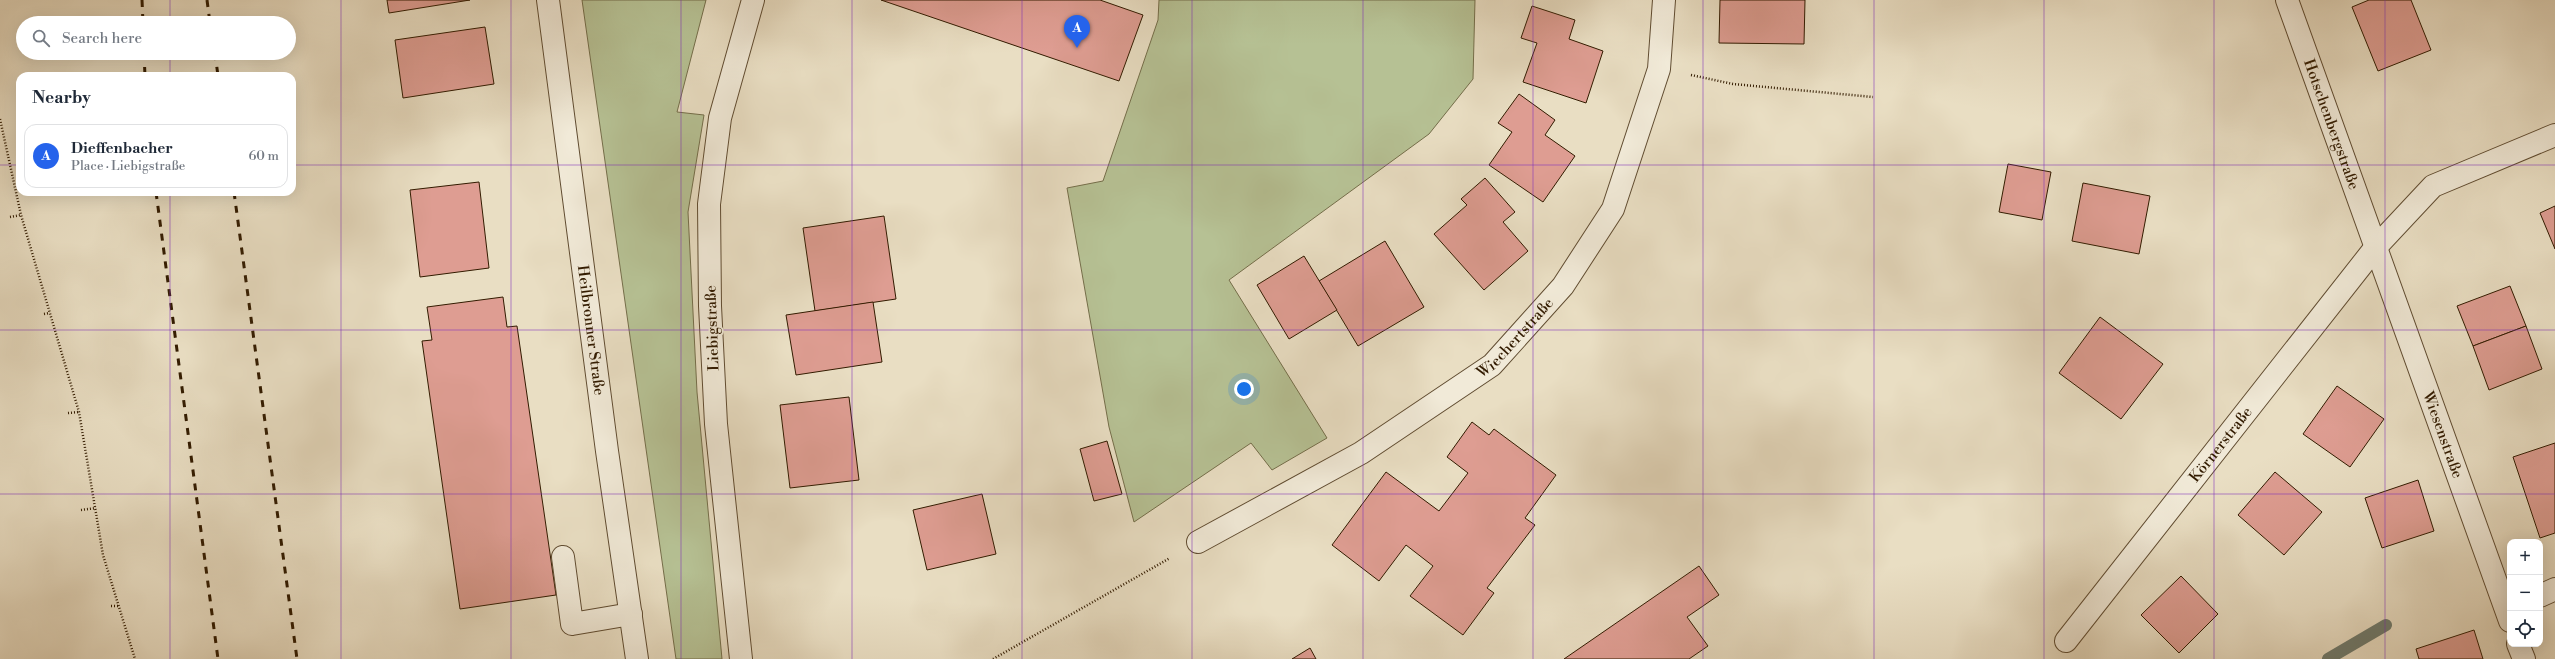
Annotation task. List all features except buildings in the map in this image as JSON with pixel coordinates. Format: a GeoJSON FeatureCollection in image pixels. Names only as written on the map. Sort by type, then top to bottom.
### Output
{"type":"FeatureCollection","features":[{"type":"Feature","properties":{"kind":"street","name":"Heilbronner Straße"},"geometry":{"type":"LineString","coordinates":[[548,0],[606,444],[638,659]]}},
{"type":"Feature","properties":{"kind":"street","name":"Liebigstraße"},"geometry":{"type":"LineString","coordinates":[[741,659],[716,424],[710,306],[709,204],[720,118],[753,0]]}},
{"type":"Feature","properties":{"kind":"street","name":"Wiechertstraße"},"geometry":{"type":"LineString","coordinates":[[1198,542],[1361,453],[1492,365],[1563,286],[1613,209],[1659,69],[1664,0]]}},
{"type":"Feature","properties":{"kind":"street","name":"Hotschenbergstraße"},"geometry":{"type":"LineString","coordinates":[[2287,0],[2375,248]]}},
{"type":"Feature","properties":{"kind":"street","name":"Körnerstraße"},"geometry":{"type":"LineString","coordinates":[[2066,641],[2375,248],[2433,186],[2555,135]]}},
{"type":"Feature","properties":{"kind":"street","name":"Wiesenstraße"},"geometry":{"type":"LineString","coordinates":[[2375,248],[2508,611]]}},
{"type":"Feature","properties":{"kind":"street"},"geometry":{"type":"LineString","coordinates":[[563,557],[572,624],[631,614]]}},
{"type":"Feature","properties":{"kind":"street"},"geometry":{"type":"LineString","coordinates":[[2543,595],[2555,589]]}},
{"type":"Feature","properties":{"kind":"street"},"geometry":{"type":"LineString","coordinates":[[2519,647],[2524,659]]}},
{"type":"Feature","properties":{"kind":"path"},"geometry":{"type":"LineString","coordinates":[[1659,69],[1733,84],[1874,96]]}},
{"type":"Feature","properties":{"kind":"path"},"geometry":{"type":"LineString","coordinates":[[0,119],[16,192]]}},
{"type":"Feature","properties":{"kind":"path"},"geometry":{"type":"LineString","coordinates":[[17,196],[21,215],[79,412],[103,555],[135,659]]}},
{"type":"Feature","properties":{"kind":"path"},"geometry":{"type":"LineString","coordinates":[[10,216],[21,215]]}},
{"type":"Feature","properties":{"kind":"path"},"geometry":{"type":"LineString","coordinates":[[44,314],[50,313]]}},
{"type":"Feature","properties":{"kind":"path"},"geometry":{"type":"LineString","coordinates":[[68,413],[79,412]]}},
{"type":"Feature","properties":{"kind":"path"},"geometry":{"type":"LineString","coordinates":[[81,510],[96,508]]}},
{"type":"Feature","properties":{"kind":"path"},"geometry":{"type":"LineString","coordinates":[[994,659],[1198,542]]}},
{"type":"Feature","properties":{"kind":"path"},"geometry":{"type":"LineString","coordinates":[[111,606],[119,606]]}},
{"type":"Feature","properties":{"kind":"green space"},"geometry":{"type":"Polygon","coordinates":[[[582,0],[706,0],[677,112],[704,115],[688,212],[697,392],[722,659],[676,659],[582,0]]]}},
{"type":"Feature","properties":{"kind":"green space"},"geometry":{"type":"Polygon","coordinates":[[[1159,0],[1475,0],[1473,79],[1429,134],[1229,280],[1327,438],[1272,470],[1251,443],[1134,522],[1109,427],[1067,188],[1103,181],[1158,20],[1159,0]]]}},
{"type":"Feature","properties":{"kind":"waterway"},"geometry":{"type":"LineString","coordinates":[[2328,659],[2386,625]]}},
{"type":"Feature","properties":{"kind":"railway"},"geometry":{"type":"LineString","coordinates":[[142,0],[143,16]]}},
{"type":"Feature","properties":{"kind":"railway"},"geometry":{"type":"LineString","coordinates":[[207,0],[209,16]]}},
{"type":"Feature","properties":{"kind":"railway"},"geometry":{"type":"LineString","coordinates":[[144,60],[145,72]]}},
{"type":"Feature","properties":{"kind":"railway"},"geometry":{"type":"LineString","coordinates":[[216,60],[217,72]]}},
{"type":"Feature","properties":{"kind":"railway"},"geometry":{"type":"LineString","coordinates":[[157,196],[218,659]]}},
{"type":"Feature","properties":{"kind":"railway"},"geometry":{"type":"LineString","coordinates":[[235,196],[297,659]]}},
{"type":"Feature","properties":{"kind":"place","name":"Dieffenbacher"},"geometry":{"type":"Point","coordinates":[1077,48]}}]}
